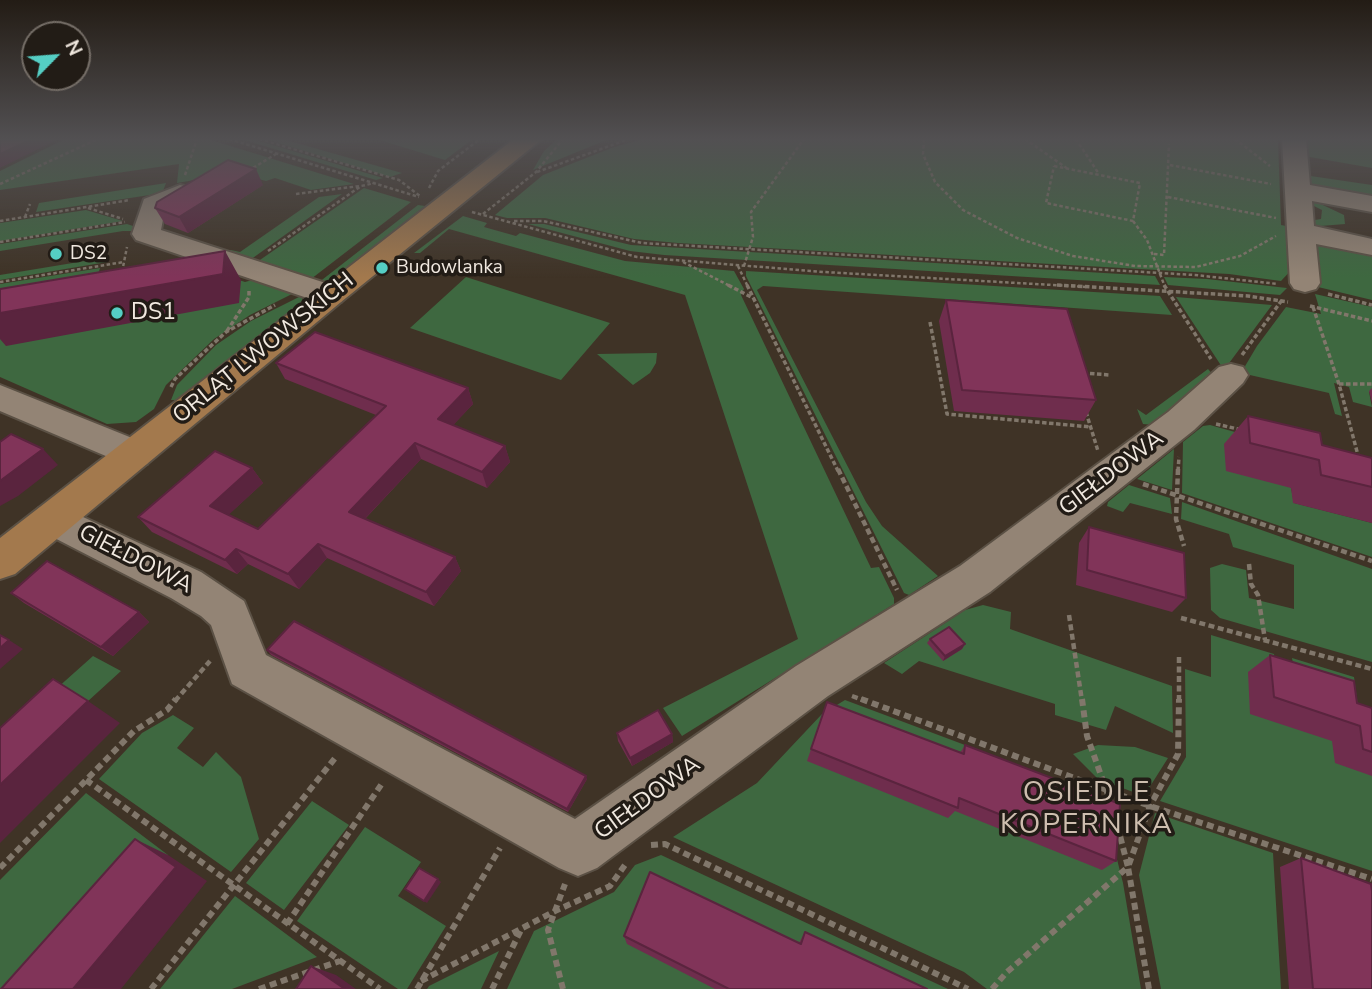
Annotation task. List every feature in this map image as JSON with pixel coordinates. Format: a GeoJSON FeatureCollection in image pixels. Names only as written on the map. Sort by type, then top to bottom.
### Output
{"type":"FeatureCollection","features":[{"type":"Feature","properties":{"kind":"main road","name":"ORLĄT LWOWSKICH"},"geometry":{"type":"LineString","coordinates":[[0,562],[330,295],[471,185]]}},
{"type":"Feature","properties":{"kind":"street"},"geometry":{"type":"LineString","coordinates":[[1285,187],[1366,225]]}},
{"type":"Feature","properties":{"kind":"street"},"geometry":{"type":"LineString","coordinates":[[1285,187],[1305,296]]}},
{"type":"Feature","properties":{"kind":"street"},"geometry":{"type":"LineString","coordinates":[[180,193],[153,205],[146,234],[330,295]]}},
{"type":"Feature","properties":{"kind":"street"},"geometry":{"type":"LineString","coordinates":[[1291,227],[1366,225]]}},
{"type":"Feature","properties":{"kind":"street","name":"GIEŁDOWA"},"geometry":{"type":"LineString","coordinates":[[53,519],[206,597],[229,614],[248,669],[578,849],[812,681],[975,579],[1110,475],[1181,429],[1228,378]]}},
{"type":"Feature","properties":{"kind":"street"},"geometry":{"type":"LineString","coordinates":[[0,397],[134,454]]}},
{"type":"Feature","properties":{"kind":"path"},"geometry":{"type":"LineString","coordinates":[[180,193],[182,185]]}},
{"type":"Feature","properties":{"kind":"path"},"geometry":{"type":"LineString","coordinates":[[378,185],[423,199]]}},
{"type":"Feature","properties":{"kind":"path"},"geometry":{"type":"LineString","coordinates":[[406,185],[423,199]]}},
{"type":"Feature","properties":{"kind":"path"},"geometry":{"type":"LineString","coordinates":[[423,199],[430,185]]}},
{"type":"Feature","properties":{"kind":"path"},"geometry":{"type":"LineString","coordinates":[[520,185],[483,215],[637,257],[741,266],[1167,290],[1282,300],[1305,296],[1372,305]]}},
{"type":"Feature","properties":{"kind":"path"},"geometry":{"type":"LineString","coordinates":[[741,266],[751,250],[754,237],[751,212],[770,185]]}},
{"type":"Feature","properties":{"kind":"path"},"geometry":{"type":"LineString","coordinates":[[937,185],[964,210],[990,226],[1017,238],[1106,264],[1196,267],[1229,260],[1257,248],[1291,227]]}},
{"type":"Feature","properties":{"kind":"path"},"geometry":{"type":"LineString","coordinates":[[1050,185],[1046,203],[1133,221]]}},
{"type":"Feature","properties":{"kind":"path"},"geometry":{"type":"LineString","coordinates":[[1140,185],[1133,221],[1153,254],[1158,274],[1167,290],[1228,378],[1282,300],[1305,296]]}},
{"type":"Feature","properties":{"kind":"path"},"geometry":{"type":"LineString","coordinates":[[1153,254],[1164,256],[1169,185]]}},
{"type":"Feature","properties":{"kind":"path"},"geometry":{"type":"LineString","coordinates":[[1275,185],[1285,187]]}},
{"type":"Feature","properties":{"kind":"path"},"geometry":{"type":"LineString","coordinates":[[296,194],[361,186]]}},
{"type":"Feature","properties":{"kind":"path"},"geometry":{"type":"LineString","coordinates":[[1168,197],[1291,227]]}},
{"type":"Feature","properties":{"kind":"path"},"geometry":{"type":"LineString","coordinates":[[25,217],[30,204]]}},
{"type":"Feature","properties":{"kind":"path"},"geometry":{"type":"LineString","coordinates":[[0,242],[131,222],[86,207]]}},
{"type":"Feature","properties":{"kind":"path"},"geometry":{"type":"LineString","coordinates":[[506,221],[543,221],[642,243],[1237,278],[1305,296],[1372,321]]}},
{"type":"Feature","properties":{"kind":"path"},"geometry":{"type":"LineString","coordinates":[[121,274],[128,241],[146,234]]}},
{"type":"Feature","properties":{"kind":"path"},"geometry":{"type":"LineString","coordinates":[[681,260],[754,298]]}},
{"type":"Feature","properties":{"kind":"path"},"geometry":{"type":"LineString","coordinates":[[0,282],[124,262]]}},
{"type":"Feature","properties":{"kind":"path"},"geometry":{"type":"LineString","coordinates":[[226,332],[249,297],[246,266]]}},
{"type":"Feature","properties":{"kind":"path"},"geometry":{"type":"LineString","coordinates":[[741,266],[754,298],[911,619]]}},
{"type":"Feature","properties":{"kind":"path"},"geometry":{"type":"LineString","coordinates":[[1305,296],[1339,384],[1362,470]]}},
{"type":"Feature","properties":{"kind":"path"},"geometry":{"type":"LineString","coordinates":[[930,322],[947,415],[1091,427]]}},
{"type":"Feature","properties":{"kind":"path"},"geometry":{"type":"LineString","coordinates":[[1074,372],[1111,375]]}},
{"type":"Feature","properties":{"kind":"path"},"geometry":{"type":"LineString","coordinates":[[1339,384],[1372,384]]}},
{"type":"Feature","properties":{"kind":"path"},"geometry":{"type":"LineString","coordinates":[[1083,401],[1110,475],[1372,561]]}},
{"type":"Feature","properties":{"kind":"path"},"geometry":{"type":"LineString","coordinates":[[1184,546],[1176,519],[1181,429],[1207,421],[1250,432]]}},
{"type":"Feature","properties":{"kind":"path"},"geometry":{"type":"LineString","coordinates":[[1249,564],[1251,584],[1258,595],[1265,640]]}},
{"type":"Feature","properties":{"kind":"path"},"geometry":{"type":"LineString","coordinates":[[1069,615],[1087,736],[1108,791],[1128,867],[1149,989]]}},
{"type":"Feature","properties":{"kind":"path"},"geometry":{"type":"LineString","coordinates":[[1181,618],[1372,669]]}},
{"type":"Feature","properties":{"kind":"path"},"geometry":{"type":"LineString","coordinates":[[0,868],[134,731],[167,710],[236,631]]}},
{"type":"Feature","properties":{"kind":"path"},"geometry":{"type":"LineString","coordinates":[[992,989],[1007,972],[1128,867],[1150,806],[1178,754],[1179,656]]}},
{"type":"Feature","properties":{"kind":"path"},"geometry":{"type":"LineString","coordinates":[[812,681],[1150,806],[1372,879]]}},
{"type":"Feature","properties":{"kind":"path"},"geometry":{"type":"LineString","coordinates":[[151,989],[358,729]]}},
{"type":"Feature","properties":{"kind":"path"},"geometry":{"type":"LineString","coordinates":[[287,924],[402,753]]}},
{"type":"Feature","properties":{"kind":"path"},"geometry":{"type":"LineString","coordinates":[[86,780],[380,989]]}},
{"type":"Feature","properties":{"kind":"path"},"geometry":{"type":"LineString","coordinates":[[416,989],[519,817]]}},
{"type":"Feature","properties":{"kind":"path"},"geometry":{"type":"LineString","coordinates":[[638,846],[665,844],[968,989]]}},
{"type":"Feature","properties":{"kind":"path"},"geometry":{"type":"LineString","coordinates":[[563,989],[548,930],[578,849]]}},
{"type":"Feature","properties":{"kind":"path"},"geometry":{"type":"LineString","coordinates":[[492,989],[522,930]]}},
{"type":"Feature","properties":{"kind":"path"},"geometry":{"type":"LineString","coordinates":[[259,989],[341,961]]}},
{"type":"Feature","properties":{"kind":"green space"},"geometry":{"type":"Polygon","coordinates":[[[0,185],[33,185],[0,190],[0,185]]]}},
{"type":"Feature","properties":{"kind":"green space"},"geometry":{"type":"Polygon","coordinates":[[[165,185],[163,191],[150,195],[36,212],[39,203],[165,185]]]}},
{"type":"Feature","properties":{"kind":"green space"},"geometry":{"type":"Polygon","coordinates":[[[296,185],[346,185],[311,190],[296,185]]]}},
{"type":"Feature","properties":{"kind":"green space"},"geometry":{"type":"Polygon","coordinates":[[[531,185],[1280,185],[1281,225],[1292,227],[1295,266],[1281,281],[1229,274],[678,243],[634,239],[545,218],[507,218],[495,215],[531,185]]]}},
{"type":"Feature","properties":{"kind":"green space"},"geometry":{"type":"Polygon","coordinates":[[[1306,185],[1372,185],[1372,200],[1306,185]]]}},
{"type":"Feature","properties":{"kind":"green space"},"geometry":{"type":"Polygon","coordinates":[[[364,188],[411,202],[311,279],[257,262],[364,188]]]}},
{"type":"Feature","properties":{"kind":"green space"},"geometry":{"type":"Polygon","coordinates":[[[342,194],[250,260],[226,252],[240,252],[319,197],[342,194]]]}},
{"type":"Feature","properties":{"kind":"green space"},"geometry":{"type":"Polygon","coordinates":[[[1308,198],[1344,215],[1345,224],[1308,227],[1308,221],[1321,219],[1322,210],[1306,202],[1308,198]]]}},
{"type":"Feature","properties":{"kind":"green space"},"geometry":{"type":"Polygon","coordinates":[[[418,205],[425,206],[334,278],[318,283],[418,205]]]}},
{"type":"Feature","properties":{"kind":"green space"},"geometry":{"type":"Polygon","coordinates":[[[86,210],[123,221],[0,241],[0,223],[86,210]]]}},
{"type":"Feature","properties":{"kind":"green space"},"geometry":{"type":"Polygon","coordinates":[[[463,216],[487,223],[484,227],[516,236],[520,233],[625,261],[734,271],[744,289],[741,295],[871,568],[879,567],[894,598],[894,604],[682,736],[663,708],[798,639],[685,295],[449,229],[420,253],[414,253],[463,216]]]}},
{"type":"Feature","properties":{"kind":"green space"},"geometry":{"type":"Polygon","coordinates":[[[127,224],[136,227],[136,231],[0,251],[0,244],[127,224]]]}},
{"type":"Feature","properties":{"kind":"green space"},"geometry":{"type":"Polygon","coordinates":[[[528,224],[544,224],[631,245],[1155,276],[1160,285],[664,255],[630,251],[528,224]]]}},
{"type":"Feature","properties":{"kind":"green space"},"geometry":{"type":"Polygon","coordinates":[[[1324,243],[1372,254],[1372,300],[1318,287],[1311,245],[1324,243]]]}},
{"type":"Feature","properties":{"kind":"green space"},"geometry":{"type":"Polygon","coordinates":[[[109,257],[107,262],[0,280],[0,275],[109,257]]]}},
{"type":"Feature","properties":{"kind":"green space"},"geometry":{"type":"Polygon","coordinates":[[[100,268],[94,287],[0,292],[0,284],[100,268]]]}},
{"type":"Feature","properties":{"kind":"green space"},"geometry":{"type":"Polygon","coordinates":[[[746,271],[1160,296],[1172,315],[763,286],[757,290],[866,502],[882,526],[938,576],[909,595],[904,593],[746,276],[746,271]]]}},
{"type":"Feature","properties":{"kind":"green space"},"geometry":{"type":"Polygon","coordinates":[[[218,273],[245,282],[256,279],[294,293],[250,315],[214,339],[166,385],[154,409],[136,422],[107,424],[0,377],[0,315],[218,273]]]}},
{"type":"Feature","properties":{"kind":"green space"},"geometry":{"type":"Polygon","coordinates":[[[466,277],[610,323],[561,380],[410,328],[466,277]]]}},
{"type":"Feature","properties":{"kind":"green space"},"geometry":{"type":"Polygon","coordinates":[[[1164,277],[1287,288],[1280,295],[1168,285],[1164,277]]]}},
{"type":"Feature","properties":{"kind":"green space"},"geometry":{"type":"Polygon","coordinates":[[[1315,294],[1372,307],[1372,391],[1369,392],[1372,407],[1353,402],[1349,387],[1334,383],[1342,416],[1335,414],[1329,393],[1241,373],[1286,307],[1321,314],[1315,294]]]}},
{"type":"Feature","properties":{"kind":"green space"},"geometry":{"type":"Polygon","coordinates":[[[303,295],[302,302],[296,307],[179,400],[171,400],[177,385],[216,345],[251,321],[303,295]]]}},
{"type":"Feature","properties":{"kind":"green space"},"geometry":{"type":"Polygon","coordinates":[[[1176,297],[1272,305],[1224,370],[1176,297]]]}},
{"type":"Feature","properties":{"kind":"green space"},"geometry":{"type":"Polygon","coordinates":[[[657,353],[656,363],[650,373],[633,385],[597,354],[657,353]]]}},
{"type":"Feature","properties":{"kind":"green space"},"geometry":{"type":"Polygon","coordinates":[[[1208,369],[1215,377],[1154,425],[1143,424],[1137,409],[1146,415],[1208,369]]]}},
{"type":"Feature","properties":{"kind":"green space"},"geometry":{"type":"Polygon","coordinates":[[[1210,425],[1249,436],[1291,488],[1294,503],[1372,523],[1372,557],[1182,493],[1183,442],[1203,426],[1210,425]]]}},
{"type":"Feature","properties":{"kind":"green space"},"geometry":{"type":"Polygon","coordinates":[[[1174,449],[1172,490],[1137,479],[1174,449]]]}},
{"type":"Feature","properties":{"kind":"green space"},"geometry":{"type":"Polygon","coordinates":[[[1129,485],[1170,498],[1172,514],[1130,503],[1123,512],[1107,506],[1108,502],[1129,485]]]}},
{"type":"Feature","properties":{"kind":"green space"},"geometry":{"type":"Polygon","coordinates":[[[1182,502],[1372,569],[1372,662],[1220,618],[1211,610],[1210,568],[1222,564],[1246,570],[1249,598],[1294,609],[1294,565],[1233,547],[1229,534],[1181,519],[1182,502]]]}},
{"type":"Feature","properties":{"kind":"green space"},"geometry":{"type":"Polygon","coordinates":[[[983,605],[1011,612],[1010,629],[1172,686],[1173,733],[1115,706],[1106,730],[1055,715],[1055,704],[919,661],[902,674],[884,663],[965,610],[983,605]]]}},
{"type":"Feature","properties":{"kind":"green space"},"geometry":{"type":"Polygon","coordinates":[[[1211,635],[1274,654],[1278,682],[1297,687],[1292,658],[1354,677],[1361,728],[1372,732],[1372,871],[1160,801],[1186,757],[1185,669],[1211,677],[1211,635]]]}},
{"type":"Feature","properties":{"kind":"green space"},"geometry":{"type":"Polygon","coordinates":[[[93,656],[121,671],[87,702],[0,739],[93,656]]]}},
{"type":"Feature","properties":{"kind":"green space"},"geometry":{"type":"Polygon","coordinates":[[[845,700],[1101,796],[1123,883],[1141,989],[987,989],[964,972],[673,837],[757,783],[822,714],[845,700]]]}},
{"type":"Feature","properties":{"kind":"green space"},"geometry":{"type":"Polygon","coordinates":[[[173,715],[194,728],[177,748],[203,767],[216,752],[241,777],[259,839],[231,872],[99,779],[142,733],[173,715]]]}},
{"type":"Feature","properties":{"kind":"green space"},"geometry":{"type":"Polygon","coordinates":[[[1098,745],[1135,747],[1168,758],[1144,796],[1098,779],[1073,754],[1098,745]]]}},
{"type":"Feature","properties":{"kind":"green space"},"geometry":{"type":"Polygon","coordinates":[[[86,793],[168,855],[53,989],[0,989],[0,880],[86,793]]]}},
{"type":"Feature","properties":{"kind":"green space"},"geometry":{"type":"Polygon","coordinates":[[[312,801],[349,825],[284,910],[246,883],[312,801]]]}},
{"type":"Feature","properties":{"kind":"green space"},"geometry":{"type":"Polygon","coordinates":[[[1155,813],[1273,853],[1281,989],[1161,989],[1139,875],[1155,813]]]}},
{"type":"Feature","properties":{"kind":"green space"},"geometry":{"type":"Polygon","coordinates":[[[365,827],[421,862],[398,896],[446,926],[407,989],[398,989],[297,921],[365,827]]]}},
{"type":"Feature","properties":{"kind":"green space"},"geometry":{"type":"Polygon","coordinates":[[[661,855],[948,989],[507,989],[534,931],[614,892],[635,865],[661,855]]]}},
{"type":"Feature","properties":{"kind":"green space"},"geometry":{"type":"Polygon","coordinates":[[[235,896],[317,957],[232,989],[160,989],[235,896]]]}},
{"type":"Feature","properties":{"kind":"green space"},"geometry":{"type":"Polygon","coordinates":[[[499,951],[481,989],[427,989],[429,986],[499,951]]]}},
{"type":"Feature","properties":{"kind":"building"},"geometry":{"type":"Polygon","coordinates":[[[185,185],[230,185],[179,217],[155,208],[157,202],[185,185]]]}},
{"type":"Feature","properties":{"kind":"building"},"geometry":{"type":"Polygon","coordinates":[[[225,251],[223,274],[0,313],[0,289],[225,251]]]}},
{"type":"Feature","properties":{"kind":"building"},"geometry":{"type":"Polygon","coordinates":[[[946,300],[1067,309],[1096,400],[962,390],[946,300]]]}},
{"type":"Feature","properties":{"kind":"building"},"geometry":{"type":"Polygon","coordinates":[[[315,332],[468,388],[438,419],[505,446],[482,472],[415,443],[349,512],[455,557],[426,592],[318,544],[288,574],[236,549],[225,560],[138,517],[215,451],[252,468],[210,506],[258,529],[386,406],[276,363],[315,332]]]}},
{"type":"Feature","properties":{"kind":"building"},"geometry":{"type":"Polygon","coordinates":[[[1248,416],[1320,433],[1322,445],[1372,458],[1372,487],[1321,475],[1319,460],[1250,443],[1248,416]]]}},
{"type":"Feature","properties":{"kind":"building"},"geometry":{"type":"Polygon","coordinates":[[[11,434],[43,449],[0,481],[0,442],[11,434]]]}},
{"type":"Feature","properties":{"kind":"building"},"geometry":{"type":"Polygon","coordinates":[[[1089,527],[1184,553],[1186,598],[1087,570],[1089,527]]]}},
{"type":"Feature","properties":{"kind":"building"},"geometry":{"type":"Polygon","coordinates":[[[47,561],[139,612],[101,647],[11,593],[47,561]]]}},
{"type":"Feature","properties":{"kind":"building"},"geometry":{"type":"Polygon","coordinates":[[[294,621],[586,776],[567,809],[267,650],[294,621]]]}},
{"type":"Feature","properties":{"kind":"building"},"geometry":{"type":"Polygon","coordinates":[[[949,627],[965,644],[945,656],[930,639],[949,627]]]}},
{"type":"Feature","properties":{"kind":"building"},"geometry":{"type":"Polygon","coordinates":[[[0,635],[9,640],[0,648],[0,635]]]}},
{"type":"Feature","properties":{"kind":"building"},"geometry":{"type":"Polygon","coordinates":[[[1270,655],[1354,681],[1357,703],[1372,708],[1372,752],[1363,749],[1360,726],[1274,697],[1270,655]]]}},
{"type":"Feature","properties":{"kind":"building"},"geometry":{"type":"Polygon","coordinates":[[[53,679],[88,701],[0,785],[0,728],[53,679]]]}},
{"type":"Feature","properties":{"kind":"building"},"geometry":{"type":"Polygon","coordinates":[[[827,702],[964,754],[965,745],[1120,804],[1116,861],[959,798],[958,808],[811,749],[827,702]]]}},
{"type":"Feature","properties":{"kind":"building"},"geometry":{"type":"Polygon","coordinates":[[[658,710],[672,734],[630,758],[617,733],[658,710]]]}},
{"type":"Feature","properties":{"kind":"building"},"geometry":{"type":"Polygon","coordinates":[[[135,839],[176,867],[73,989],[1,989],[135,839]]]}},
{"type":"Feature","properties":{"kind":"building"},"geometry":{"type":"Polygon","coordinates":[[[1301,858],[1371,884],[1372,989],[1313,989],[1301,858]]]}},
{"type":"Feature","properties":{"kind":"building"},"geometry":{"type":"Polygon","coordinates":[[[419,868],[438,879],[424,901],[405,889],[419,868]]]}},
{"type":"Feature","properties":{"kind":"building"},"geometry":{"type":"Polygon","coordinates":[[[650,872],[801,944],[805,932],[927,989],[729,989],[624,936],[650,872]]]}},
{"type":"Feature","properties":{"kind":"building"},"geometry":{"type":"Polygon","coordinates":[[[311,966],[345,989],[296,989],[311,966]]]}},
{"type":"Feature","properties":{"kind":"place","name":"DS2"},"geometry":{"type":"Point","coordinates":[56,254]}},
{"type":"Feature","properties":{"kind":"place","name":"Budowlanka"},"geometry":{"type":"Point","coordinates":[382,268]}},
{"type":"Feature","properties":{"kind":"place","name":"DS1"},"geometry":{"type":"Point","coordinates":[117,313]}},
{"type":"Feature","properties":{"kind":"district","name":"OSIEDLE KOPERNIKA"},"geometry":{"type":"Point","coordinates":[1087,810]}}]}
